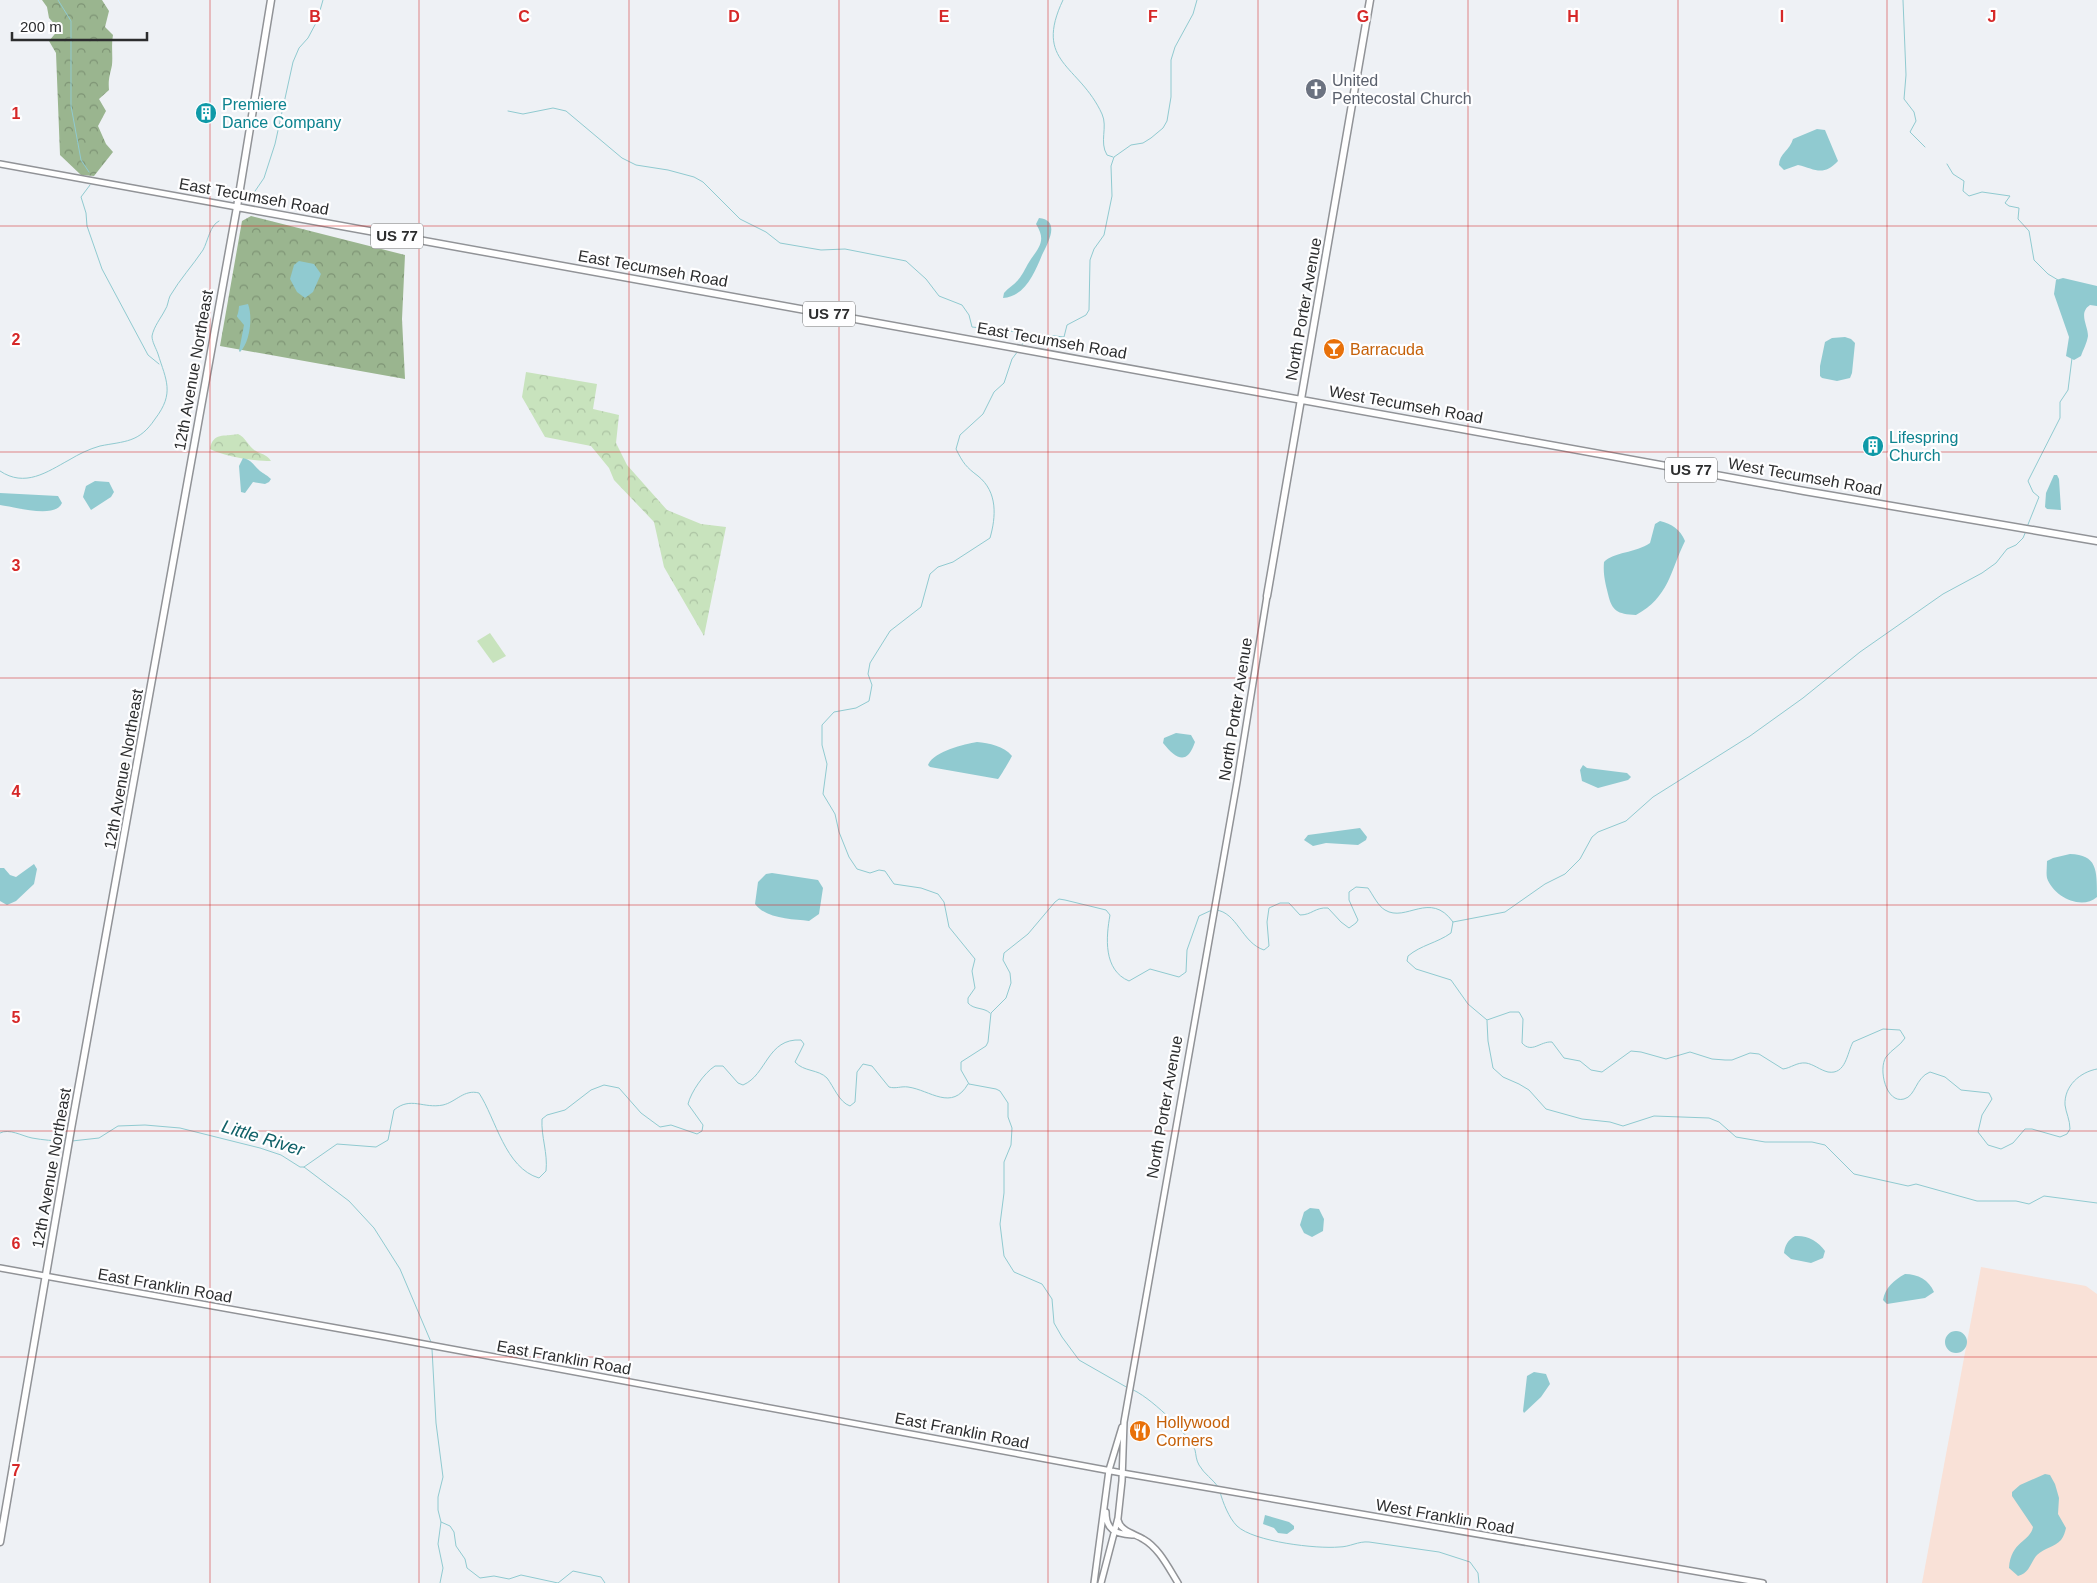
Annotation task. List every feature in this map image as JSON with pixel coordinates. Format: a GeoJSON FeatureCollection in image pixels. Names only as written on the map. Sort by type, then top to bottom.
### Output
{"type":"FeatureCollection","features":[{"type":"Feature","properties":{"kind":"main road","name":"12th Avenue Northeast"},"geometry":{"type":"LineString","coordinates":[[0,1542],[71,1129],[237,207],[271,0]]}},
{"type":"Feature","properties":{"kind":"main road","name":"North Porter Avenue"},"geometry":{"type":"LineString","coordinates":[[1267,596],[1370,0]]}},
{"type":"Feature","properties":{"kind":"main road","name":"East Tecumseh Road"},"geometry":{"type":"LineString","coordinates":[[237,207],[1301,399]]}},
{"type":"Feature","properties":{"kind":"main road","name":"West Tecumseh Road"},"geometry":{"type":"LineString","coordinates":[[1301,399],[2097,541]]}},
{"type":"Feature","properties":{"kind":"street","name":"East Tecumseh Road"},"geometry":{"type":"LineString","coordinates":[[0,164],[237,207]]}},
{"type":"Feature","properties":{"kind":"street","name":"North Porter Avenue"},"geometry":{"type":"LineString","coordinates":[[1094,1583],[1109,1470],[1124,1422],[1267,596]]}},
{"type":"Feature","properties":{"kind":"street","name":"East Franklin Road"},"geometry":{"type":"LineString","coordinates":[[0,1268],[425,1344],[1122,1473]]}},
{"type":"Feature","properties":{"kind":"street","name":"North Porter Avenue"},"geometry":{"type":"LineString","coordinates":[[1101,1583],[1116,1532],[1118,1518],[1124,1422]]}},
{"type":"Feature","properties":{"kind":"street","name":"West Franklin Road"},"geometry":{"type":"LineString","coordinates":[[1122,1473],[1763,1583]]}},
{"type":"Feature","properties":{"kind":"street"},"geometry":{"type":"LineString","coordinates":[[1105,1496],[1107,1523],[1110,1529],[1116,1532],[1136,1535]]}},
{"type":"Feature","properties":{"kind":"street"},"geometry":{"type":"LineString","coordinates":[[1118,1518],[1120,1526],[1155,1549],[1178,1583]]}},
{"type":"Feature","properties":{"kind":"shaded area"},"geometry":{"type":"Polygon","coordinates":[[[1981,1267],[2086,1286],[2097,1294],[2097,1583],[1922,1583],[1981,1267]]]}},
{"type":"Feature","properties":{"kind":"green space"},"geometry":{"type":"Polygon","coordinates":[[[42,0],[102,0],[109,11],[105,27],[113,35],[112,65],[109,90],[99,99],[106,111],[98,126],[106,144],[113,152],[94,176],[81,175],[60,155],[56,53],[49,41],[59,29],[49,18],[47,7],[42,0]]]}},
{"type":"Feature","properties":{"kind":"green space"},"geometry":{"type":"Polygon","coordinates":[[[251,216],[405,255],[402,319],[405,379],[220,346],[242,221],[251,216]]]}},
{"type":"Feature","properties":{"kind":"green space"},"geometry":{"type":"Polygon","coordinates":[[[526,372],[597,384],[593,409],[619,415],[616,443],[627,465],[667,510],[701,524],[726,527],[704,636],[664,567],[654,522],[614,480],[609,468],[591,446],[545,437],[522,397],[526,372]]]}},
{"type":"Feature","properties":{"kind":"green space"},"geometry":{"type":"Polygon","coordinates":[[[238,434],[253,449],[271,461],[240,458],[210,449],[211,444],[216,438],[238,434]]]}},
{"type":"Feature","properties":{"kind":"green space"},"geometry":{"type":"Polygon","coordinates":[[[490,633],[506,656],[493,663],[477,641],[490,633]]]}},
{"type":"Feature","properties":{"kind":"water"},"geometry":{"type":"Polygon","coordinates":[[[1817,129],[1825,130],[1838,161],[1828,169],[1823,170],[1814,170],[1798,165],[1784,170],[1779,165],[1779,161],[1793,139],[1817,129]]]}},
{"type":"Feature","properties":{"kind":"water"},"geometry":{"type":"Polygon","coordinates":[[[1039,218],[1050,223],[1051,233],[1036,269],[1023,288],[1011,297],[1003,298],[1004,293],[1020,277],[1041,243],[1041,234],[1036,224],[1039,218]]]}},
{"type":"Feature","properties":{"kind":"water"},"geometry":{"type":"Polygon","coordinates":[[[299,261],[314,264],[321,274],[313,292],[305,298],[297,292],[290,279],[294,265],[299,261]]]}},
{"type":"Feature","properties":{"kind":"water"},"geometry":{"type":"Polygon","coordinates":[[[2063,278],[2097,286],[2097,306],[2090,305],[2086,308],[2084,315],[2088,332],[2087,341],[2081,356],[2074,360],[2066,356],[2069,337],[2054,294],[2056,280],[2063,278]]]}},
{"type":"Feature","properties":{"kind":"water"},"geometry":{"type":"Polygon","coordinates":[[[248,304],[250,309],[250,329],[246,342],[240,352],[244,325],[237,316],[239,306],[248,304]]]}},
{"type":"Feature","properties":{"kind":"water"},"geometry":{"type":"Polygon","coordinates":[[[1845,337],[1855,343],[1850,378],[1837,381],[1822,378],[1820,376],[1820,366],[1825,342],[1832,338],[1845,337]]]}},
{"type":"Feature","properties":{"kind":"water"},"geometry":{"type":"Polygon","coordinates":[[[243,458],[250,461],[270,478],[269,482],[265,484],[253,482],[245,493],[241,492],[239,466],[243,458]]]}},
{"type":"Feature","properties":{"kind":"water"},"geometry":{"type":"Polygon","coordinates":[[[2054,475],[2057,475],[2059,479],[2061,510],[2047,509],[2045,507],[2046,493],[2054,475]]]}},
{"type":"Feature","properties":{"kind":"water"},"geometry":{"type":"Polygon","coordinates":[[[95,481],[109,482],[114,492],[111,497],[91,510],[83,497],[86,486],[95,481]]]}},
{"type":"Feature","properties":{"kind":"water"},"geometry":{"type":"Polygon","coordinates":[[[0,493],[58,496],[62,503],[58,508],[52,510],[34,511],[0,505],[0,493]]]}},
{"type":"Feature","properties":{"kind":"water"},"geometry":{"type":"Polygon","coordinates":[[[1660,521],[1675,528],[1681,533],[1685,541],[1662,592],[1647,608],[1636,615],[1624,614],[1616,610],[1611,604],[1605,578],[1604,562],[1613,556],[1638,549],[1650,543],[1655,524],[1660,521]]]}},
{"type":"Feature","properties":{"kind":"water"},"geometry":{"type":"Polygon","coordinates":[[[1176,733],[1191,735],[1195,742],[1192,750],[1185,757],[1181,758],[1172,753],[1163,743],[1164,738],[1176,733]]]}},
{"type":"Feature","properties":{"kind":"water"},"geometry":{"type":"Polygon","coordinates":[[[977,742],[1001,747],[1012,756],[998,779],[930,767],[928,765],[931,760],[942,753],[977,742]]]}},
{"type":"Feature","properties":{"kind":"water"},"geometry":{"type":"Polygon","coordinates":[[[1583,765],[1587,768],[1627,773],[1631,777],[1628,780],[1598,788],[1582,781],[1580,770],[1583,765]]]}},
{"type":"Feature","properties":{"kind":"water"},"geometry":{"type":"Polygon","coordinates":[[[1360,828],[1367,837],[1366,840],[1358,845],[1326,843],[1313,846],[1304,840],[1308,835],[1360,828]]]}},
{"type":"Feature","properties":{"kind":"water"},"geometry":{"type":"Polygon","coordinates":[[[2070,854],[2086,857],[2094,865],[2097,879],[2097,897],[2091,901],[2076,902],[2068,899],[2061,896],[2050,885],[2047,878],[2047,861],[2070,854]]]}},
{"type":"Feature","properties":{"kind":"water"},"geometry":{"type":"Polygon","coordinates":[[[34,864],[37,869],[34,884],[16,901],[7,905],[0,901],[0,868],[4,868],[10,875],[16,877],[34,864]]]}},
{"type":"Feature","properties":{"kind":"water"},"geometry":{"type":"Polygon","coordinates":[[[772,873],[818,880],[823,888],[819,914],[809,921],[787,919],[766,913],[760,909],[755,904],[758,882],[766,874],[772,873]]]}},
{"type":"Feature","properties":{"kind":"water"},"geometry":{"type":"Polygon","coordinates":[[[1310,1208],[1319,1209],[1324,1219],[1323,1231],[1312,1237],[1304,1233],[1300,1225],[1304,1212],[1310,1208]]]}},
{"type":"Feature","properties":{"kind":"water"},"geometry":{"type":"Polygon","coordinates":[[[1795,1236],[1812,1239],[1819,1244],[1825,1251],[1823,1258],[1811,1263],[1791,1259],[1784,1253],[1784,1250],[1789,1241],[1795,1236]]]}},
{"type":"Feature","properties":{"kind":"water"},"geometry":{"type":"Polygon","coordinates":[[[1905,1274],[1923,1278],[1934,1292],[1925,1298],[1887,1304],[1883,1300],[1888,1288],[1905,1274]]]}},
{"type":"Feature","properties":{"kind":"water"},"geometry":{"type":"Polygon","coordinates":[[[1956,1331],[1966,1338],[1967,1342],[1960,1352],[1956,1353],[1946,1346],[1945,1342],[1952,1332],[1956,1331]]]}},
{"type":"Feature","properties":{"kind":"water"},"geometry":{"type":"Polygon","coordinates":[[[1534,1372],[1546,1374],[1550,1384],[1541,1397],[1524,1413],[1527,1376],[1534,1372]]]}},
{"type":"Feature","properties":{"kind":"water"},"geometry":{"type":"Polygon","coordinates":[[[2045,1474],[2050,1475],[2055,1484],[2059,1498],[2058,1514],[2066,1530],[2061,1540],[2037,1555],[2025,1573],[2018,1576],[2009,1568],[2010,1559],[2013,1552],[2028,1536],[2033,1527],[2012,1496],[2012,1492],[2020,1485],[2045,1474]]]}},
{"type":"Feature","properties":{"kind":"water"},"geometry":{"type":"Polygon","coordinates":[[[1265,1515],[1289,1522],[1294,1526],[1294,1529],[1287,1534],[1278,1533],[1274,1528],[1263,1524],[1265,1515]]]}},
{"type":"Feature","properties":{"kind":"waterway"},"geometry":{"type":"LineString","coordinates":[[58,0],[71,21],[71,106],[81,160],[89,172]]}},
{"type":"Feature","properties":{"kind":"waterway"},"geometry":{"type":"LineString","coordinates":[[251,197],[264,178],[275,144],[293,62],[299,48],[308,38],[317,21],[323,0]]}},
{"type":"Feature","properties":{"kind":"waterway"},"geometry":{"type":"LineString","coordinates":[[1063,0],[1055,21],[1053,37],[1056,51],[1092,97],[1102,114],[1104,119],[1103,140],[1105,150],[1107,155],[1113,157]]}},
{"type":"Feature","properties":{"kind":"waterway"},"geometry":{"type":"LineString","coordinates":[[508,111],[523,114],[553,108],[566,111],[622,158],[636,165],[668,170],[694,177],[703,182],[740,219],[766,232],[780,243],[821,250],[845,249],[906,261],[926,279],[939,296],[962,305],[969,315],[972,327],[1064,337],[1067,325],[1086,315],[1089,310],[1090,260],[1094,249],[1104,235],[1112,196],[1111,166],[1114,157],[1131,145],[1143,143],[1151,138],[1163,128],[1167,121],[1171,97],[1171,60],[1175,47],[1193,14],[1197,0]]}},
{"type":"Feature","properties":{"kind":"waterway"},"geometry":{"type":"LineString","coordinates":[[1903,0],[1906,75],[1904,99],[1914,112],[1916,121],[1910,132],[1925,147]]}},
{"type":"Feature","properties":{"kind":"waterway"},"geometry":{"type":"LineString","coordinates":[[1947,164],[1953,174],[1964,181],[1963,191],[1969,196],[1982,192],[2010,196],[2005,203],[2019,208],[2018,219],[2029,231],[2034,260],[2048,274],[2058,280]]}},
{"type":"Feature","properties":{"kind":"waterway"},"geometry":{"type":"LineString","coordinates":[[90,185],[81,197],[86,213],[87,226],[102,269],[148,355],[159,364]]}},
{"type":"Feature","properties":{"kind":"waterway"},"geometry":{"type":"LineString","coordinates":[[0,471],[18,478],[36,476],[92,449],[131,440],[149,427],[161,410],[167,394],[166,379],[153,340],[153,332],[166,308],[170,296],[203,250],[211,230],[219,221]]}},
{"type":"Feature","properties":{"kind":"waterway"},"geometry":{"type":"LineString","coordinates":[[1021,346],[1031,333]]}},
{"type":"Feature","properties":{"kind":"waterway"},"geometry":{"type":"LineString","coordinates":[[990,1013],[973,1007],[968,1003],[968,998],[975,988],[972,971],[975,959],[949,927],[944,902],[938,894],[921,888],[894,884],[885,871],[879,870],[870,873],[857,869],[849,857],[839,832],[835,814],[823,794],[827,764],[822,745],[822,725],[834,712],[856,708],[869,701],[872,685],[868,674],[870,663],[890,631],[921,607],[930,574],[938,567],[953,562],[990,538],[994,505],[989,489],[985,482],[965,464],[956,449],[960,435],[983,414],[994,392],[1004,383],[1012,359],[1018,351]]}},
{"type":"Feature","properties":{"kind":"waterway"},"geometry":{"type":"LineString","coordinates":[[2027,527],[2039,497],[2033,492],[2028,481],[2060,418],[2060,402],[2068,390],[2072,358]]}},
{"type":"Feature","properties":{"kind":"waterway"},"geometry":{"type":"LineString","coordinates":[[1453,922],[1505,912],[1545,884],[1565,874],[1580,859],[1592,837],[1598,832],[1626,821],[1653,797],[1750,736],[1803,698],[1860,652],[1943,594],[1982,573],[1996,563],[2007,549],[2016,545],[2023,538],[2026,531]]}},
{"type":"Feature","properties":{"kind":"waterway","name":"Little River"},"geometry":{"type":"LineString","coordinates":[[1216,910],[1229,916],[1250,941],[1264,950],[1269,946],[1267,922],[1269,908],[1280,903],[1289,903],[1300,915],[1328,908],[1349,928],[1358,920],[1349,900],[1349,892],[1356,887],[1368,888],[1380,906],[1393,913],[1436,908],[1453,922],[1451,933],[1413,952],[1408,956],[1407,961],[1416,969],[1451,980],[1468,1004],[1487,1020]]}},
{"type":"Feature","properties":{"kind":"waterway","name":"Little River"},"geometry":{"type":"LineString","coordinates":[[969,1084],[961,1070],[961,1062],[986,1046],[991,1013],[1006,998],[1011,983],[1010,973],[1003,960],[1004,953],[1028,934],[1059,899],[1106,910],[1110,915],[1108,952],[1114,969],[1129,981],[1150,969],[1179,977],[1186,972],[1187,950],[1199,916],[1212,910]]}},
{"type":"Feature","properties":{"kind":"waterway","name":"Little River"},"geometry":{"type":"LineString","coordinates":[[1487,1020],[1510,1012],[1519,1012],[1523,1019],[1522,1043],[1526,1046],[1533,1047],[1552,1042],[1564,1058],[1580,1061],[1591,1070],[1602,1072],[1631,1051],[1666,1059],[1690,1052],[1712,1059],[1725,1060],[1732,1060],[1750,1053],[1759,1054],[1783,1069],[1800,1063],[1806,1063],[1828,1072],[1834,1072],[1842,1067],[1853,1042],[1883,1029],[1900,1030],[1905,1038],[1886,1057],[1883,1069],[1885,1084],[1892,1096],[1898,1099],[1908,1097],[1921,1078],[1930,1072],[1945,1077],[1961,1090],[1989,1093],[1992,1099],[1982,1115],[1978,1132],[1988,1145],[2001,1149],[2013,1143],[2025,1129],[2032,1129],[2060,1137],[2067,1134],[2070,1129],[2065,1105],[2067,1092],[2079,1077],[2097,1069]]}},
{"type":"Feature","properties":{"kind":"waterway"},"geometry":{"type":"LineString","coordinates":[[1487,1021],[1488,1041],[1493,1068],[1503,1077],[1529,1090],[1546,1109],[1582,1119],[1610,1122],[1623,1126],[1654,1116],[1709,1118],[1719,1122],[1736,1137],[1765,1142],[1812,1142],[1825,1145],[1854,1174],[1908,1186],[1916,1184],[1977,1201],[2016,1201],[2029,1204],[2044,1196],[2097,1203]]}},
{"type":"Feature","properties":{"kind":"waterway","name":"Little River"},"geometry":{"type":"LineString","coordinates":[[304,1167],[337,1144],[376,1147],[388,1140],[394,1110],[400,1106],[412,1103],[429,1106],[443,1105],[464,1094],[474,1092],[479,1093],[510,1154],[527,1173],[539,1178],[546,1171],[542,1119],[547,1115],[565,1110],[591,1090],[604,1085],[619,1088],[641,1113],[660,1127],[671,1125],[697,1134],[702,1131],[703,1125],[688,1104],[702,1078],[715,1066],[723,1066],[738,1083],[743,1085],[751,1080],[774,1051],[790,1041],[801,1040],[804,1044],[795,1062],[827,1078],[840,1098],[850,1106],[855,1102],[857,1072],[863,1064],[872,1066],[889,1087],[908,1087],[940,1097],[955,1097],[968,1084]]}},
{"type":"Feature","properties":{"kind":"waterway"},"geometry":{"type":"LineString","coordinates":[[969,1084],[996,1089],[1000,1091],[1008,1103],[1008,1117],[1012,1128],[1011,1145],[1004,1162],[1004,1193],[1000,1224],[1004,1256],[1014,1272],[1042,1284],[1052,1299],[1054,1323],[1079,1360],[1128,1388]]}},
{"type":"Feature","properties":{"kind":"waterway","name":"Little River"},"geometry":{"type":"LineString","coordinates":[[72,1141],[99,1138],[118,1126],[145,1125],[180,1128],[260,1148],[281,1155],[300,1167],[304,1167],[349,1201],[374,1228],[400,1269],[431,1342]]}},
{"type":"Feature","properties":{"kind":"waterway","name":"Little River"},"geometry":{"type":"LineString","coordinates":[[0,1133],[7,1131],[32,1138],[65,1141]]}},
{"type":"Feature","properties":{"kind":"waterway"},"geometry":{"type":"LineString","coordinates":[[432,1349],[436,1423],[443,1477],[438,1497],[438,1510],[441,1522],[438,1544],[443,1568],[440,1583]]}},
{"type":"Feature","properties":{"kind":"waterway"},"geometry":{"type":"LineString","coordinates":[[1131,1389],[1157,1406],[1176,1425],[1191,1443],[1201,1468],[1219,1488]]}},
{"type":"Feature","properties":{"kind":"waterway"},"geometry":{"type":"LineString","coordinates":[[1220,1492],[1234,1523],[1245,1532],[1271,1540],[1316,1547],[1343,1547],[1361,1542],[1369,1542],[1439,1552],[1470,1562],[1478,1573],[1479,1583]]}},
{"type":"Feature","properties":{"kind":"waterway"},"geometry":{"type":"LineString","coordinates":[[441,1522],[450,1526],[454,1532],[456,1546],[465,1559],[467,1568],[480,1578],[494,1576],[509,1579],[521,1575],[558,1583],[573,1571],[601,1577],[605,1583]]}},
{"type":"Feature","properties":{"kind":"place","name":"United Pentecostal Church"},"geometry":{"type":"Point","coordinates":[1316,89]}},
{"type":"Feature","properties":{"kind":"place","name":"Premiere Dance Company"},"geometry":{"type":"Point","coordinates":[206,113]}},
{"type":"Feature","properties":{"kind":"place","name":"Barracuda"},"geometry":{"type":"Point","coordinates":[1334,349]}},
{"type":"Feature","properties":{"kind":"place","name":"Lifespring Church"},"geometry":{"type":"Point","coordinates":[1873,446]}},
{"type":"Feature","properties":{"kind":"place","name":"Hollywood Corners"},"geometry":{"type":"Point","coordinates":[1140,1431]}}]}
